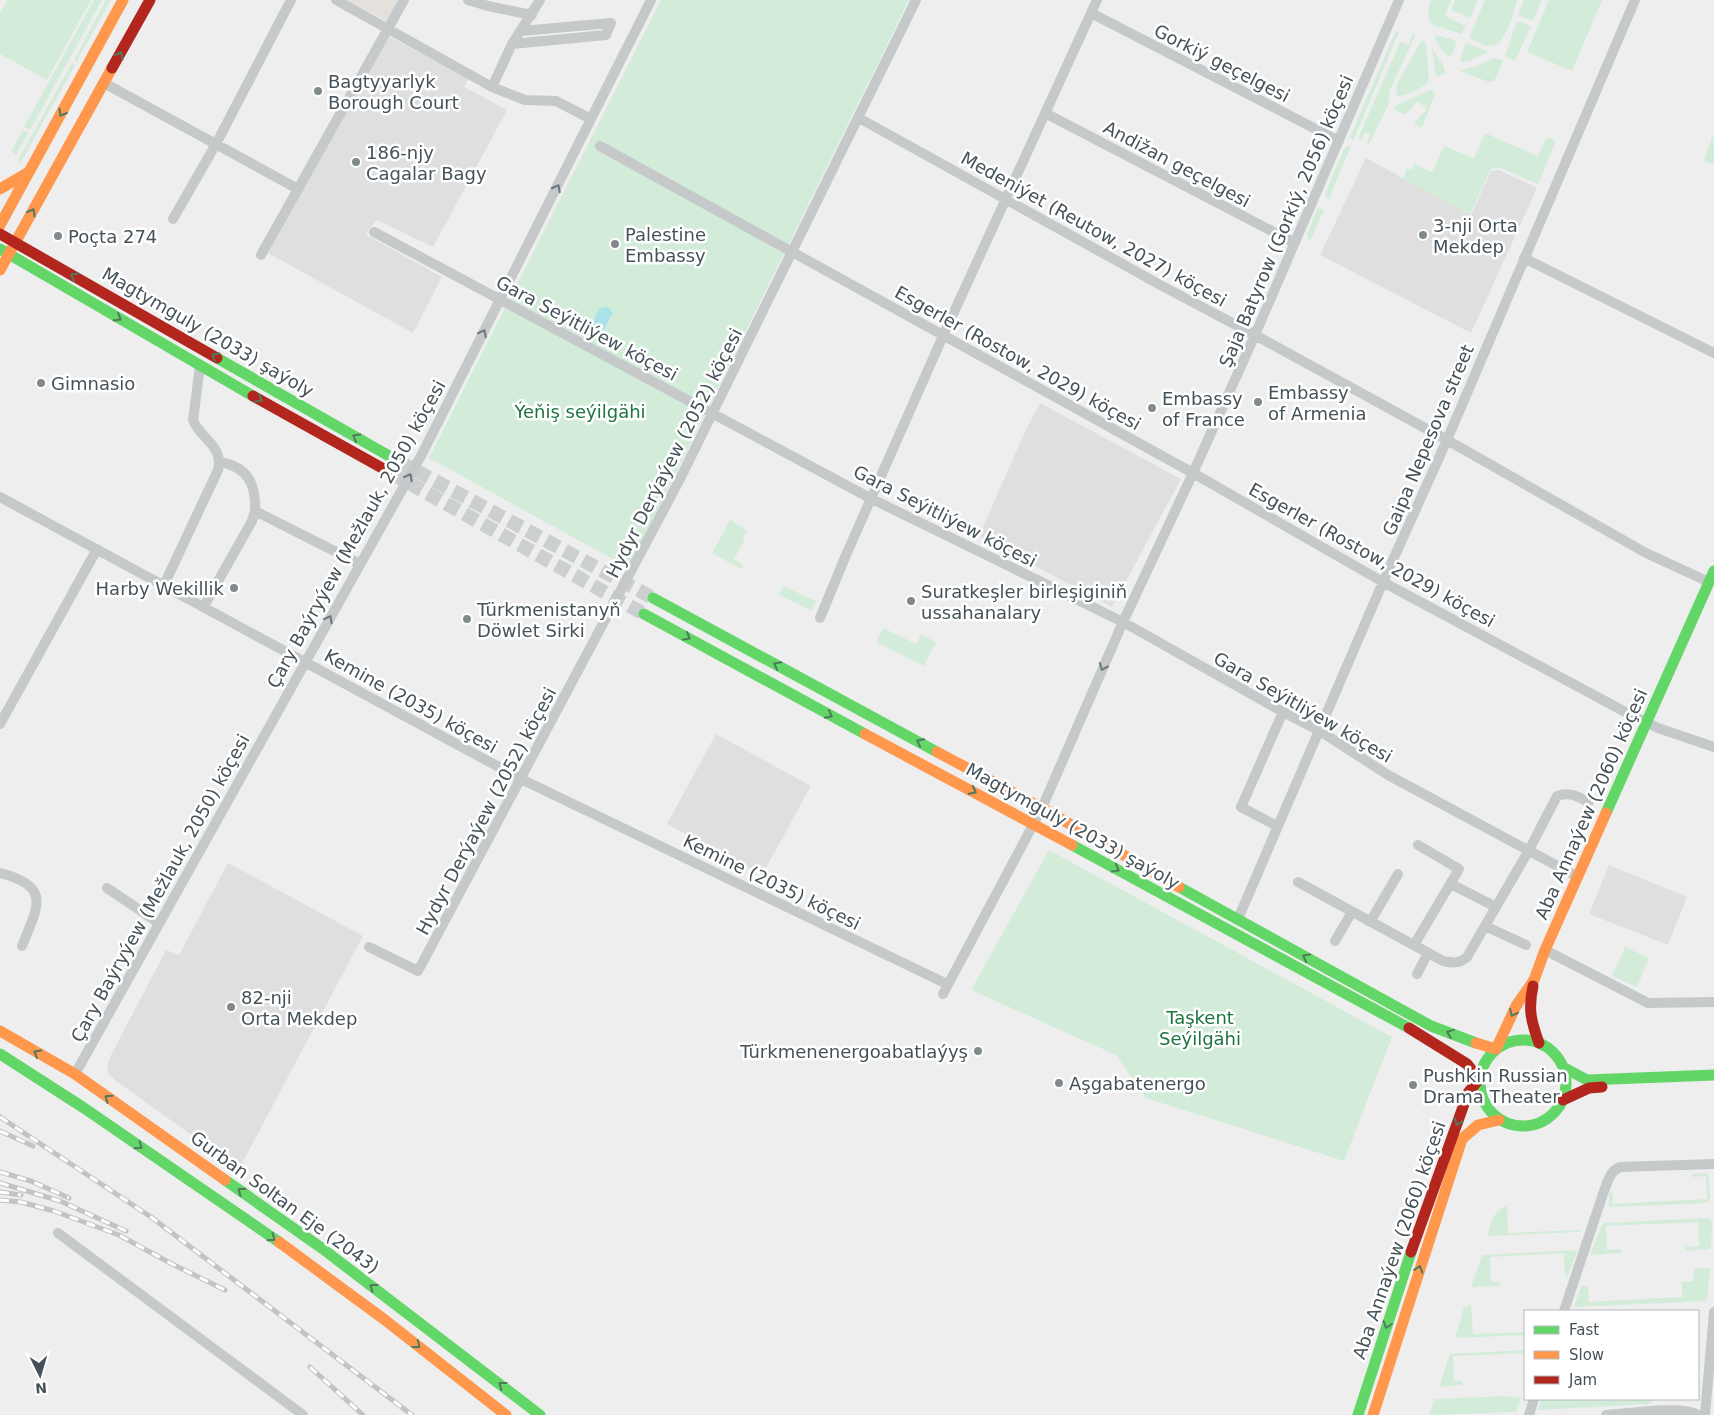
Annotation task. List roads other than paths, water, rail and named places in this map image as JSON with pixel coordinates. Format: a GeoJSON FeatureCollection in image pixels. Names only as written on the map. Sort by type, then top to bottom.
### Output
{"type":"FeatureCollection","features":[{"type":"Feature","properties":{"kind":"main road"},"geometry":{"type":"LineString","coordinates":[[0,225],[123,0]]}},
{"type":"Feature","properties":{"kind":"main road"},"geometry":{"type":"LineString","coordinates":[[0,270],[4,252],[15,243],[150,0]]}},
{"type":"Feature","properties":{"kind":"main road"},"geometry":{"type":"LineString","coordinates":[[0,189],[29,172]]}},
{"type":"Feature","properties":{"kind":"main road","name":"Magtymguly (2033) şaýoly"},"geometry":{"type":"LineString","coordinates":[[0,234],[398,461]]}},
{"type":"Feature","properties":{"kind":"main road","name":"Magtymguly (2033) şaýoly"},"geometry":{"type":"LineString","coordinates":[[4,252],[200,366],[391,473]]}},
{"type":"Feature","properties":{"kind":"main road","name":"Aba Annaýew (2060) köçesi"},"geometry":{"type":"LineString","coordinates":[[1496,1048],[1516,1006],[1534,980],[1545,950],[1714,571]]}},
{"type":"Feature","properties":{"kind":"main road","name":"Magtymguly (2033) şaýoly"},"geometry":{"type":"LineString","coordinates":[[654,598],[1042,808],[1431,1026],[1475,1043],[1496,1048]]}},
{"type":"Feature","properties":{"kind":"main road","name":"Magtymguly (2033) şaýoly"},"geometry":{"type":"LineString","coordinates":[[644,614],[1425,1037],[1467,1064],[1479,1079]]}},
{"type":"Feature","properties":{"kind":"main road"},"geometry":{"type":"LineString","coordinates":[[1534,980],[1528,1005],[1529,1016],[1539,1043]]}},
{"type":"Feature","properties":{"kind":"main road","name":"Gurban Soltan Eje (2043)"},"geometry":{"type":"LineString","coordinates":[[0,1031],[74,1074],[323,1249],[540,1415]]}},
{"type":"Feature","properties":{"kind":"main road"},"geometry":{"type":"LineString","coordinates":[[1516,1040],[1528,1040],[1539,1043],[1558,1057],[1563,1067],[1566,1087],[1563,1100],[1549,1118],[1537,1124],[1511,1125],[1499,1120],[1490,1112],[1479,1090],[1479,1079],[1488,1056],[1496,1048],[1516,1040]]}},
{"type":"Feature","properties":{"kind":"main road","name":"Gurban Soltan Eje (2043)"},"geometry":{"type":"LineString","coordinates":[[0,1054],[84,1108],[293,1252],[385,1320],[506,1415]]}},
{"type":"Feature","properties":{"kind":"main road"},"geometry":{"type":"LineString","coordinates":[[1563,1067],[1587,1080],[1714,1075]]}},
{"type":"Feature","properties":{"kind":"main road","name":"Aba Annaýew (2060) köçesi"},"geometry":{"type":"LineString","coordinates":[[1358,1415],[1396,1296],[1468,1093],[1479,1079]]}},
{"type":"Feature","properties":{"kind":"main road"},"geometry":{"type":"LineString","coordinates":[[1563,1100],[1589,1088],[1714,1083]]}},
{"type":"Feature","properties":{"kind":"main road","name":"Aba Annaýew (2060) köçesi"},"geometry":{"type":"LineString","coordinates":[[1373,1415],[1462,1139],[1470,1129],[1481,1122],[1499,1120]]}},
{"type":"Feature","properties":{"kind":"street"},"geometry":{"type":"LineString","coordinates":[[174,219],[216,144],[291,0]]}},
{"type":"Feature","properties":{"kind":"street"},"geometry":{"type":"LineString","coordinates":[[336,0],[492,87],[525,100],[556,101],[591,119]]}},
{"type":"Feature","properties":{"kind":"street"},"geometry":{"type":"LineString","coordinates":[[261,255],[404,0]]}},
{"type":"Feature","properties":{"kind":"street"},"geometry":{"type":"LineString","coordinates":[[468,0],[532,15]]}},
{"type":"Feature","properties":{"kind":"street"},"geometry":{"type":"LineString","coordinates":[[492,87],[512,44],[540,0]]}},
{"type":"Feature","properties":{"kind":"street","name":"Çary Baýryýew (Mežlauk, 2050) köçesi"},"geometry":{"type":"LineString","coordinates":[[74,1074],[422,454],[651,0]]}},
{"type":"Feature","properties":{"kind":"street","name":"Hydyr Derýaýew (2052) köçesi"},"geometry":{"type":"LineString","coordinates":[[369,947],[418,971],[633,570],[713,414],[916,0]]}},
{"type":"Feature","properties":{"kind":"street"},"geometry":{"type":"LineString","coordinates":[[820,618],[870,498],[942,336],[1097,0]]}},
{"type":"Feature","properties":{"kind":"street","name":"Şaja Batyrow (Gorkiý, 2056) köçesi"},"geometry":{"type":"LineString","coordinates":[[943,994],[1042,808],[1123,622],[1256,335],[1399,0]]}},
{"type":"Feature","properties":{"kind":"street","name":"Gaipa Nepesova street"},"geometry":{"type":"LineString","coordinates":[[1238,919],[1383,582],[1447,440],[1635,0]]}},
{"type":"Feature","properties":{"kind":"street","name":"Gorkiý geçelgesi"},"geometry":{"type":"LineString","coordinates":[[1091,13],[1339,141]]}},
{"type":"Feature","properties":{"kind":"street"},"geometry":{"type":"LineString","coordinates":[[512,44],[606,35],[610,23],[521,31]]}},
{"type":"Feature","properties":{"kind":"street"},"geometry":{"type":"LineString","coordinates":[[104,83],[298,189]]}},
{"type":"Feature","properties":{"kind":"street","name":"Andižan geçelgesi"},"geometry":{"type":"LineString","coordinates":[[1045,113],[1295,243]]}},
{"type":"Feature","properties":{"kind":"street","name":"Medeniýet (Reutow, 2027) köçesi"},"geometry":{"type":"LineString","coordinates":[[859,118],[1164,287],[1256,335],[1447,440],[1644,557],[1709,582]]}},
{"type":"Feature","properties":{"kind":"street","name":"Esgerler (Rostow, 2029) köçesi"},"geometry":{"type":"LineString","coordinates":[[600,146],[1193,473],[1383,582],[1658,728],[1714,747]]}},
{"type":"Feature","properties":{"kind":"street","name":"Gara Seýitliýew köçesi"},"geometry":{"type":"LineString","coordinates":[[374,232],[870,498],[1123,622],[1320,731],[1388,775],[1578,877]]}},
{"type":"Feature","properties":{"kind":"street"},"geometry":{"type":"LineString","coordinates":[[1524,258],[1714,353]]}},
{"type":"Feature","properties":{"kind":"street"},"geometry":{"type":"LineString","coordinates":[[164,584],[218,470],[220,462],[215,448],[195,426],[193,420],[200,366]]}},
{"type":"Feature","properties":{"kind":"street"},"geometry":{"type":"LineString","coordinates":[[204,606],[252,521],[255,511],[254,489],[248,477],[237,466],[220,462]]}},
{"type":"Feature","properties":{"kind":"street","name":"Kemine (2035) köçesi"},"geometry":{"type":"LineString","coordinates":[[0,497],[164,584],[365,696],[522,779],[948,984]]}},
{"type":"Feature","properties":{"kind":"street"},"geometry":{"type":"LineString","coordinates":[[255,511],[360,564]]}},
{"type":"Feature","properties":{"kind":"street"},"geometry":{"type":"LineString","coordinates":[[0,724],[97,549]]}},
{"type":"Feature","properties":{"kind":"street"},"geometry":{"type":"LineString","coordinates":[[1277,826],[1241,807],[1283,712]]}},
{"type":"Feature","properties":{"kind":"street"},"geometry":{"type":"LineString","coordinates":[[1298,882],[1443,961],[1462,962],[1467,957],[1529,850],[1557,796],[1562,794],[1572,795],[1589,802]]}},
{"type":"Feature","properties":{"kind":"street"},"geometry":{"type":"LineString","coordinates":[[1414,945],[1459,871],[1458,867],[1418,845]]}},
{"type":"Feature","properties":{"kind":"street"},"geometry":{"type":"LineString","coordinates":[[0,873],[26,882],[35,890],[36,911],[22,946]]}},
{"type":"Feature","properties":{"kind":"street"},"geometry":{"type":"LineString","coordinates":[[1370,922],[1398,874]]}},
{"type":"Feature","properties":{"kind":"street"},"geometry":{"type":"LineString","coordinates":[[1451,884],[1496,906]]}},
{"type":"Feature","properties":{"kind":"street"},"geometry":{"type":"LineString","coordinates":[[108,888],[159,923]]}},
{"type":"Feature","properties":{"kind":"street"},"geometry":{"type":"LineString","coordinates":[[1335,941],[1352,912]]}},
{"type":"Feature","properties":{"kind":"street"},"geometry":{"type":"LineString","coordinates":[[1485,926],[1526,945]]}},
{"type":"Feature","properties":{"kind":"street"},"geometry":{"type":"LineString","coordinates":[[1545,950],[1648,1003],[1714,1002]]}},
{"type":"Feature","properties":{"kind":"street"},"geometry":{"type":"LineString","coordinates":[[1417,974],[1428,953]]}},
{"type":"Feature","properties":{"kind":"street"},"geometry":{"type":"LineString","coordinates":[[1564,1310],[1611,1173],[1620,1167],[1714,1164]]}},
{"type":"Feature","properties":{"kind":"street"},"geometry":{"type":"LineString","coordinates":[[58,1233],[303,1415]]}},
{"type":"Feature","properties":{"kind":"street"},"geometry":{"type":"LineString","coordinates":[[1705,1415],[1714,1312]]}},
{"type":"Feature","properties":{"kind":"street"},"geometry":{"type":"LineString","coordinates":[[1529,1415],[1534,1400]]}},
{"type":"Feature","properties":{"kind":"street"},"geometry":{"type":"LineString","coordinates":[[1606,1415],[1680,1410],[1693,1412],[1698,1415]]}},
{"type":"Feature","properties":{"kind":"water"},"geometry":{"type":"Polygon","coordinates":[[[607,306],[613,313],[603,331],[597,332],[594,326],[591,325],[600,307],[607,306]]]}},
{"type":"Feature","properties":{"kind":"tunnel"},"geometry":{"type":"LineString","coordinates":[[398,461],[653,598]]}},
{"type":"Feature","properties":{"kind":"tunnel"},"geometry":{"type":"LineString","coordinates":[[391,473],[644,614]]}},
{"type":"Feature","properties":{"kind":"railway"},"geometry":{"type":"LineString","coordinates":[[0,1117],[151,1217],[412,1415]]}},
{"type":"Feature","properties":{"kind":"railway"},"geometry":{"type":"LineString","coordinates":[[0,1131],[33,1146]]}},
{"type":"Feature","properties":{"kind":"railway"},"geometry":{"type":"LineString","coordinates":[[0,1172],[31,1181],[69,1198]]}},
{"type":"Feature","properties":{"kind":"railway"},"geometry":{"type":"LineString","coordinates":[[0,1183],[60,1201],[126,1231]]}},
{"type":"Feature","properties":{"kind":"railway"},"geometry":{"type":"LineString","coordinates":[[0,1192],[21,1195]]}},
{"type":"Feature","properties":{"kind":"railway"},"geometry":{"type":"LineString","coordinates":[[0,1200],[21,1202],[54,1211],[119,1235],[225,1290]]}},
{"type":"Feature","properties":{"kind":"railway"},"geometry":{"type":"LineString","coordinates":[[310,1367],[363,1415]]}},
{"type":"Feature","properties":{"kind":"place","name":"Bagtyyarlyk Borough Court"},"geometry":{"type":"Point","coordinates":[318,91]}},
{"type":"Feature","properties":{"kind":"place","name":"186-njy Cagalar Bagy"},"geometry":{"type":"Point","coordinates":[356,162]}},
{"type":"Feature","properties":{"kind":"place","name":"3-nji Orta Mekdep"},"geometry":{"type":"Point","coordinates":[1423,235]}},
{"type":"Feature","properties":{"kind":"place","name":"Poçta 274"},"geometry":{"type":"Point","coordinates":[58,236]}},
{"type":"Feature","properties":{"kind":"place","name":"Palestine Embassy"},"geometry":{"type":"Point","coordinates":[615,244]}},
{"type":"Feature","properties":{"kind":"place","name":"Gimnasio"},"geometry":{"type":"Point","coordinates":[41,383]}},
{"type":"Feature","properties":{"kind":"place","name":"Embassy of Armenia"},"geometry":{"type":"Point","coordinates":[1258,402]}},
{"type":"Feature","properties":{"kind":"place","name":"Embassy of France"},"geometry":{"type":"Point","coordinates":[1152,408]}},
{"type":"Feature","properties":{"kind":"place","name":"Harby Wekillik"},"geometry":{"type":"Point","coordinates":[234,588]}},
{"type":"Feature","properties":{"kind":"place","name":"Suratkeşler birleşiginiň ussahanalary"},"geometry":{"type":"Point","coordinates":[911,601]}},
{"type":"Feature","properties":{"kind":"place","name":"Türkmenistanyň Döwlet Sirki"},"geometry":{"type":"Point","coordinates":[467,619]}},
{"type":"Feature","properties":{"kind":"place","name":"82-nji Orta Mekdep"},"geometry":{"type":"Point","coordinates":[231,1007]}},
{"type":"Feature","properties":{"kind":"place","name":"Türkmenenergoabatlaýyş"},"geometry":{"type":"Point","coordinates":[978,1051]}},
{"type":"Feature","properties":{"kind":"place","name":"Aşgabatenergo"},"geometry":{"type":"Point","coordinates":[1059,1083]}},
{"type":"Feature","properties":{"kind":"place","name":"Pushkin Russian Drama Theater"},"geometry":{"type":"Point","coordinates":[1413,1085]}},
{"type":"Feature","properties":{"kind":"park label","name":"Ýeňiş seýilgähi"},"geometry":{"type":"Point","coordinates":[580,411]}},
{"type":"Feature","properties":{"kind":"park label","name":"Taşkent Seýilgähi"},"geometry":{"type":"Point","coordinates":[1200,1027]}}]}
